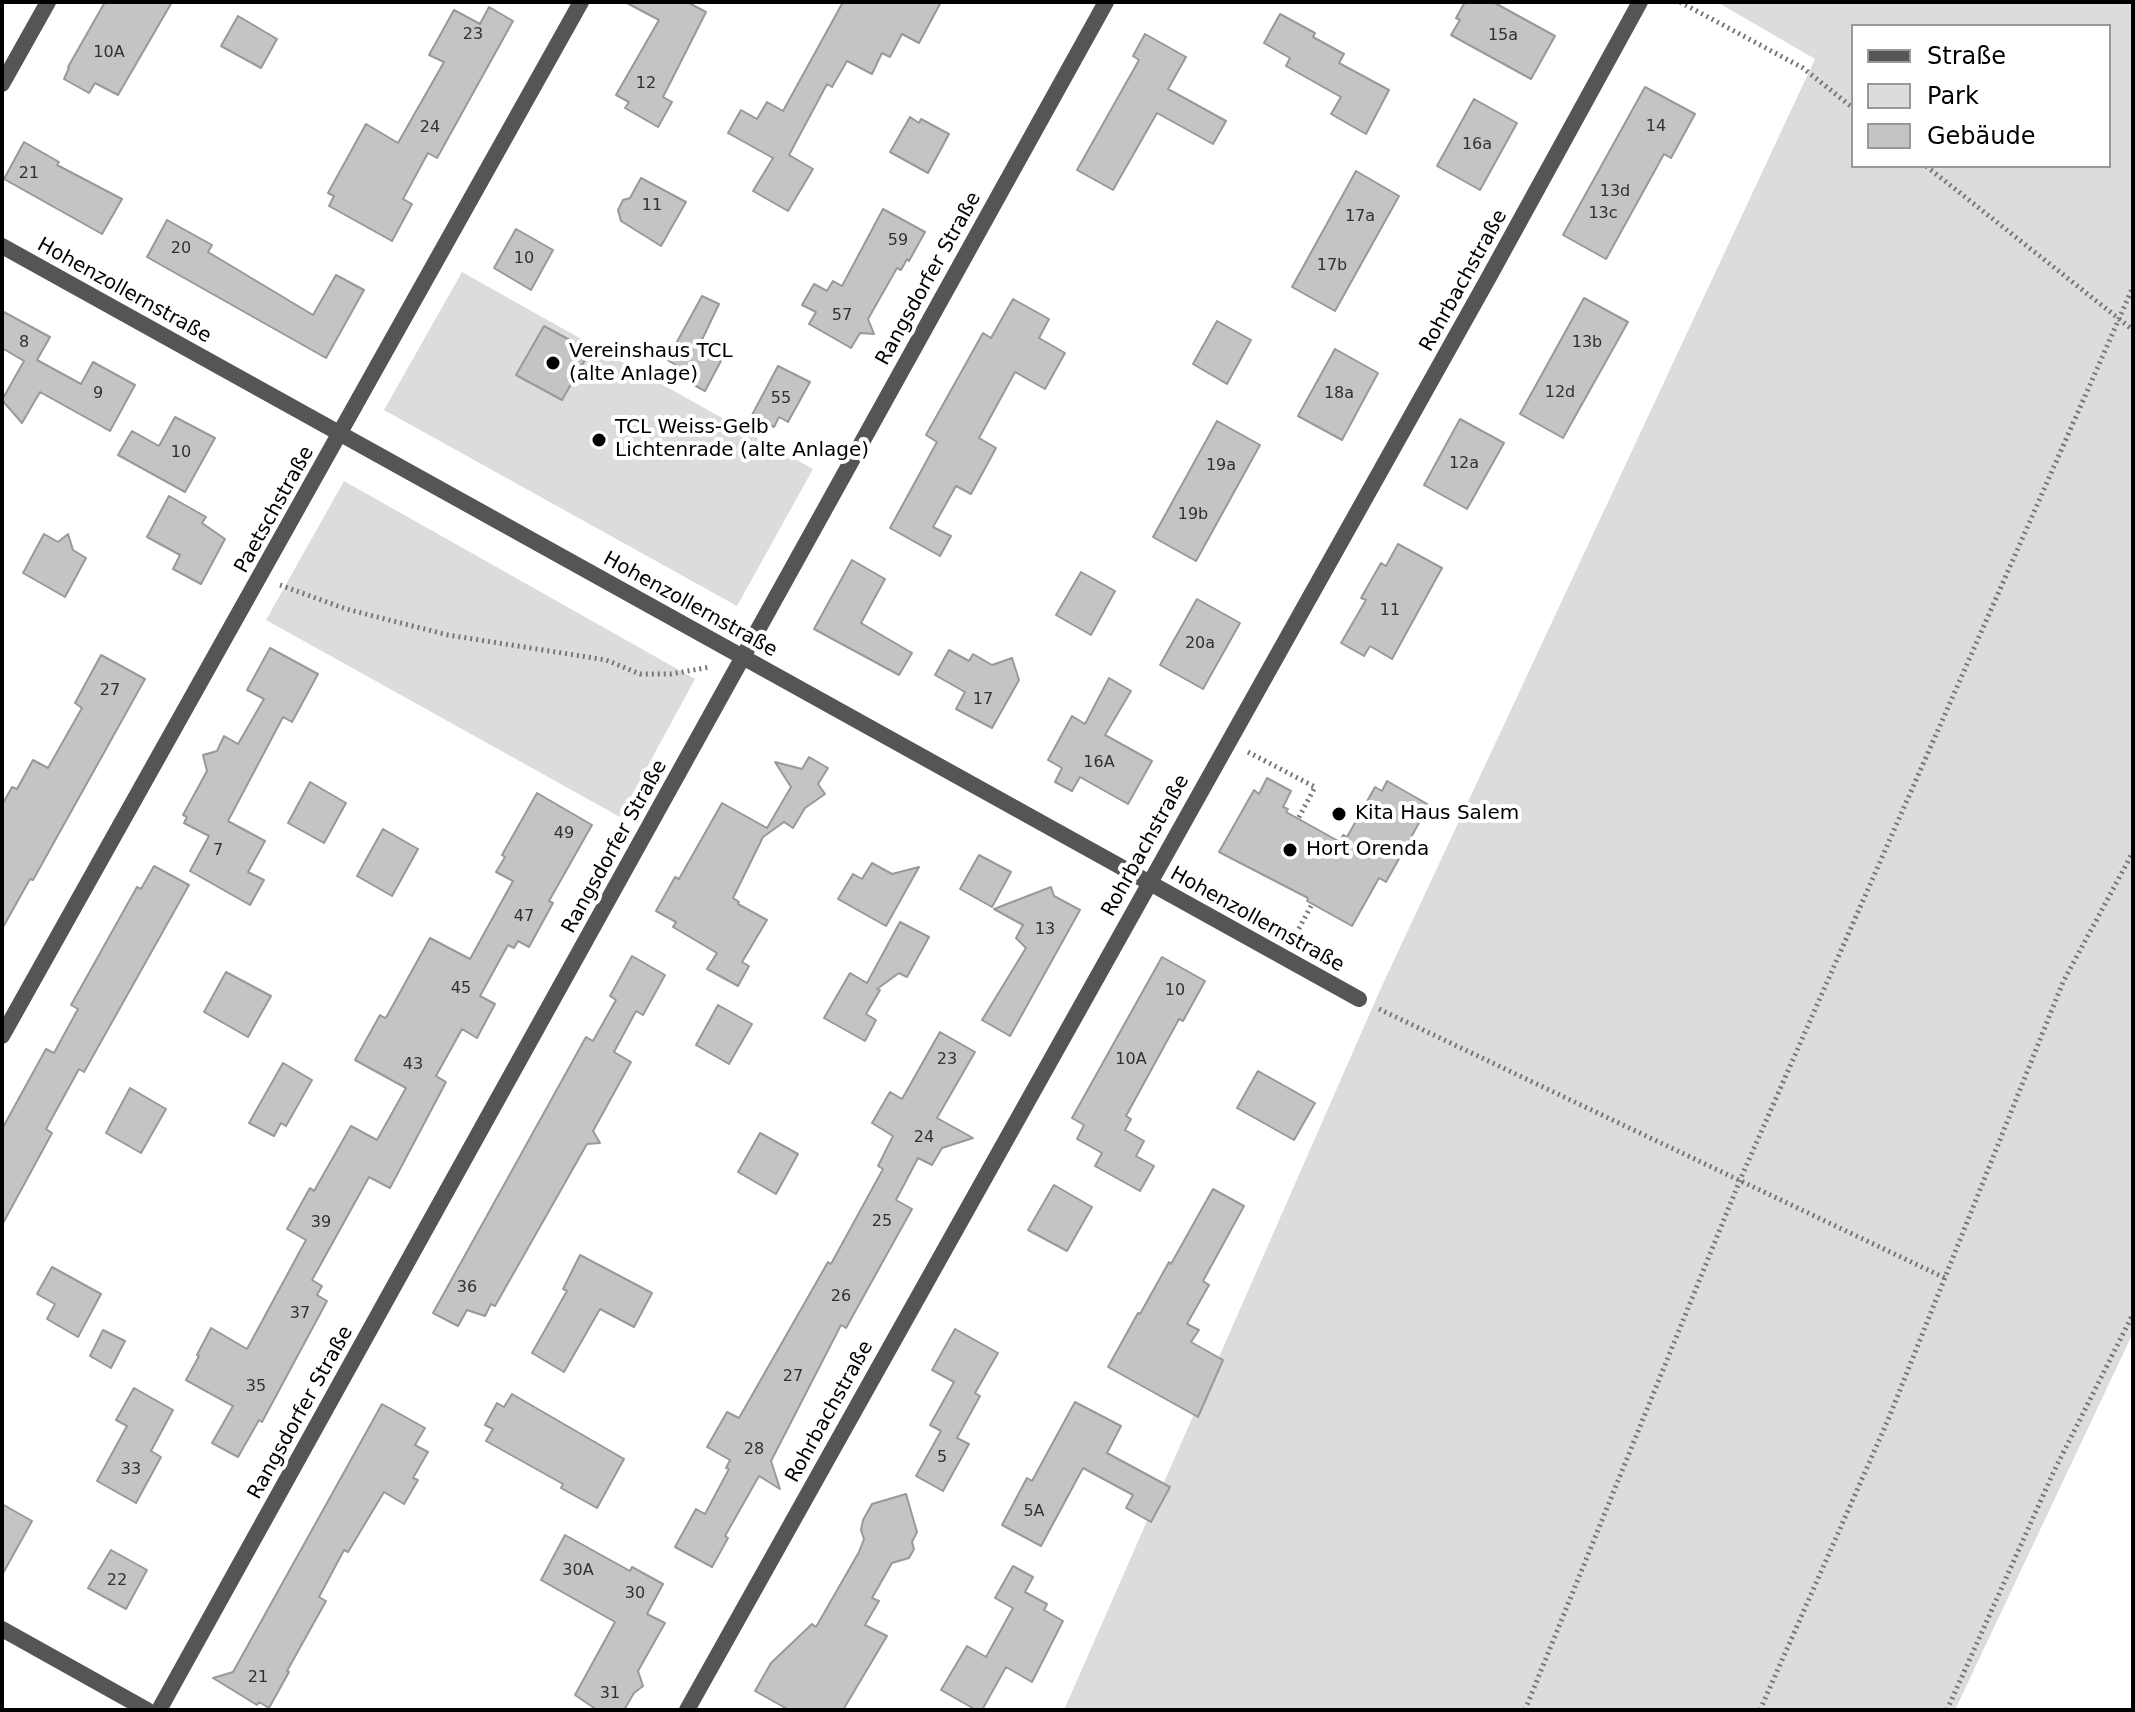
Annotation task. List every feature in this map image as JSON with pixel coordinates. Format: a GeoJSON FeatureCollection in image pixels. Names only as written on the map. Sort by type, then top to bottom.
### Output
{"type":"FeatureCollection","features":[{"type":"Feature","properties":{"kind":"street"},"geometry":{"type":"LineString","coordinates":[[2,84],[48,2]]}},
{"type":"Feature","properties":{"kind":"street","name":"Paetschstraße"},"geometry":{"type":"LineString","coordinates":[[2,1036],[581,2]]}},
{"type":"Feature","properties":{"kind":"street","name":"Rangsdorfer Straße"},"geometry":{"type":"LineString","coordinates":[[159,1710],[1106,2]]}},
{"type":"Feature","properties":{"kind":"street","name":"Rohrbachstraße"},"geometry":{"type":"LineString","coordinates":[[687,1710],[1148,882],[1497,264],[1640,2]]}},
{"type":"Feature","properties":{"kind":"street","name":"Hohenzollernstraße"},"geometry":{"type":"LineString","coordinates":[[2,246],[1359,999]]}},
{"type":"Feature","properties":{"kind":"street"},"geometry":{"type":"LineString","coordinates":[[2,1629],[147,1710]]}},
{"type":"Feature","properties":{"kind":"path"},"geometry":{"type":"LineString","coordinates":[[1680,2],[1803,68],[1851,106]]}},
{"type":"Feature","properties":{"kind":"path"},"geometry":{"type":"LineString","coordinates":[[1929,168],[2133,330]]}},
{"type":"Feature","properties":{"kind":"path"},"geometry":{"type":"LineString","coordinates":[[1525,1710],[1740,1180],[2133,287]]}},
{"type":"Feature","properties":{"kind":"path"},"geometry":{"type":"LineString","coordinates":[[280,585],[346,609],[448,635],[606,660],[640,674],[671,674],[710,667]]}},
{"type":"Feature","properties":{"kind":"path"},"geometry":{"type":"LineString","coordinates":[[1248,751],[1315,787],[1298,819]]}},
{"type":"Feature","properties":{"kind":"path"},"geometry":{"type":"LineString","coordinates":[[1760,1710],[1888,1420],[2063,982],[2133,852]]}},
{"type":"Feature","properties":{"kind":"path"},"geometry":{"type":"LineString","coordinates":[[1296,934],[1311,906]]}},
{"type":"Feature","properties":{"kind":"path"},"geometry":{"type":"LineString","coordinates":[[1359,999],[1945,1278]]}},
{"type":"Feature","properties":{"kind":"path"},"geometry":{"type":"LineString","coordinates":[[1947,1710],[2054,1471],[2133,1314]]}},
{"type":"Feature","properties":{"kind":"green space"},"geometry":{"type":"Polygon","coordinates":[[[1717,2],[2133,2],[2133,1333],[1955,1710],[1064,1710],[1381,988],[1815,59],[1717,2]]]}},
{"type":"Feature","properties":{"kind":"green space","name":"TCL Weiss-Gelb Lichtenrade (alte Anlage)"},"geometry":{"type":"Polygon","coordinates":[[[462,272],[813,469],[737,606],[384,410],[462,272]]]}},
{"type":"Feature","properties":{"kind":"green space"},"geometry":{"type":"Polygon","coordinates":[[[344,481],[695,679],[620,817],[266,620],[344,481]]]}},
{"type":"Feature","properties":{"kind":"building"},"geometry":{"type":"Polygon","coordinates":[[[105,2],[172,2],[118,95],[95,83],[89,93],[64,79],[105,2]]]}},
{"type":"Feature","properties":{"kind":"building"},"geometry":{"type":"Polygon","coordinates":[[[625,2],[687,2],[706,12],[663,97],[672,102],[658,127],[625,108],[629,102],[616,95],[659,20],[625,2]]]}},
{"type":"Feature","properties":{"kind":"building"},"geometry":{"type":"Polygon","coordinates":[[[843,2],[941,2],[919,43],[902,34],[890,57],[882,53],[872,74],[847,61],[832,87],[827,84],[789,155],[813,169],[788,211],[753,191],[773,158],[728,133],[741,110],[757,119],[767,102],[783,111],[843,2]]]}},
{"type":"Feature","properties":{"kind":"building"},"geometry":{"type":"Polygon","coordinates":[[[1465,2],[1493,2],[1555,36],[1531,79],[1451,35],[1460,20],[1456,18],[1465,2]]]}},
{"type":"Feature","properties":{"kind":"building"},"geometry":{"type":"Polygon","coordinates":[[[489,7],[513,21],[437,158],[428,153],[403,199],[412,204],[392,241],[329,206],[334,196],[328,193],[366,124],[398,143],[444,62],[429,55],[454,10],[480,24],[489,7]]]}},
{"type":"Feature","properties":{"kind":"building"},"geometry":{"type":"Polygon","coordinates":[[[1280,14],[1315,33],[1313,37],[1344,54],[1339,63],[1389,90],[1366,134],[1331,114],[1341,97],[1286,66],[1290,58],[1264,43],[1280,14]]]}},
{"type":"Feature","properties":{"kind":"building"},"geometry":{"type":"Polygon","coordinates":[[[238,16],[277,39],[261,68],[221,46],[238,16]]]}},
{"type":"Feature","properties":{"kind":"building"},"geometry":{"type":"Polygon","coordinates":[[[1145,34],[1186,57],[1168,89],[1226,121],[1213,144],[1157,113],[1113,190],[1077,170],[1139,60],[1133,56],[1145,34]]]}},
{"type":"Feature","properties":{"kind":"building"},"geometry":{"type":"Polygon","coordinates":[[[1645,87],[1695,114],[1671,158],[1664,154],[1606,259],[1563,235],[1645,87]]]}},
{"type":"Feature","properties":{"kind":"building"},"geometry":{"type":"Polygon","coordinates":[[[1474,99],[1517,123],[1480,190],[1437,166],[1474,99]]]}},
{"type":"Feature","properties":{"kind":"building"},"geometry":{"type":"Polygon","coordinates":[[[910,117],[919,123],[921,119],[949,134],[928,173],[890,152],[910,117]]]}},
{"type":"Feature","properties":{"kind":"building"},"geometry":{"type":"Polygon","coordinates":[[[24,142],[59,162],[57,165],[122,199],[102,234],[4,179],[24,142]]]}},
{"type":"Feature","properties":{"kind":"building"},"geometry":{"type":"Polygon","coordinates":[[[1356,171],[1399,196],[1335,311],[1292,287],[1356,171]]]}},
{"type":"Feature","properties":{"kind":"building"},"geometry":{"type":"Polygon","coordinates":[[[641,178],[686,202],[661,246],[621,221],[618,210],[623,200],[630,198],[641,178]]]}},
{"type":"Feature","properties":{"kind":"building"},"geometry":{"type":"Polygon","coordinates":[[[883,209],[925,232],[909,261],[907,259],[901,270],[897,268],[868,319],[874,334],[860,333],[851,348],[809,324],[816,312],[802,305],[814,284],[827,291],[833,281],[842,286],[883,209]]]}},
{"type":"Feature","properties":{"kind":"building"},"geometry":{"type":"Polygon","coordinates":[[[167,220],[212,245],[208,252],[313,315],[336,275],[364,290],[326,358],[147,257],[167,220]]]}},
{"type":"Feature","properties":{"kind":"building"},"geometry":{"type":"Polygon","coordinates":[[[516,229],[553,250],[531,290],[494,268],[516,229]]]}},
{"type":"Feature","properties":{"kind":"building"},"geometry":{"type":"Polygon","coordinates":[[[702,296],[719,304],[699,346],[722,359],[705,391],[681,378],[685,370],[667,360],[702,296]]]}},
{"type":"Feature","properties":{"kind":"building"},"geometry":{"type":"Polygon","coordinates":[[[1584,298],[1628,322],[1563,438],[1520,414],[1584,298]]]}},
{"type":"Feature","properties":{"kind":"building"},"geometry":{"type":"Polygon","coordinates":[[[1013,299],[1049,319],[1039,338],[1065,353],[1045,389],[1015,372],[979,438],[996,448],[971,494],[956,486],[933,527],[951,536],[940,556],[890,528],[937,442],[926,435],[983,333],[991,338],[1013,299]]]}},
{"type":"Feature","properties":{"kind":"building"},"geometry":{"type":"Polygon","coordinates":[[[2,311],[50,337],[37,360],[81,384],[93,362],[135,385],[110,431],[40,392],[22,423],[2,400],[24,361],[2,348],[2,311]]]}},
{"type":"Feature","properties":{"kind":"building"},"geometry":{"type":"Polygon","coordinates":[[[1217,321],[1251,340],[1227,384],[1193,364],[1217,321]]]}},
{"type":"Feature","properties":{"kind":"building","name":"Vereinshaus TCL (alte Anlage)"},"geometry":{"type":"Polygon","coordinates":[[[544,326],[590,351],[562,400],[516,375],[544,326]]]}},
{"type":"Feature","properties":{"kind":"building"},"geometry":{"type":"Polygon","coordinates":[[[1335,349],[1378,373],[1342,440],[1298,416],[1335,349]]]}},
{"type":"Feature","properties":{"kind":"building"},"geometry":{"type":"Polygon","coordinates":[[[778,366],[810,382],[788,422],[779,417],[774,427],[752,415],[778,366]]]}},
{"type":"Feature","properties":{"kind":"building"},"geometry":{"type":"Polygon","coordinates":[[[175,417],[215,438],[185,492],[118,455],[132,431],[159,446],[175,417]]]}},
{"type":"Feature","properties":{"kind":"building"},"geometry":{"type":"Polygon","coordinates":[[[1460,419],[1504,443],[1467,509],[1424,485],[1460,419]]]}},
{"type":"Feature","properties":{"kind":"building"},"geometry":{"type":"Polygon","coordinates":[[[1217,421],[1260,445],[1196,561],[1153,537],[1217,421]]]}},
{"type":"Feature","properties":{"kind":"building"},"geometry":{"type":"Polygon","coordinates":[[[169,496],[206,517],[202,523],[225,539],[201,584],[173,569],[180,555],[147,537],[169,496]]]}},
{"type":"Feature","properties":{"kind":"building"},"geometry":{"type":"Polygon","coordinates":[[[44,534],[58,542],[68,534],[73,550],[86,558],[65,597],[23,573],[44,534]]]}},
{"type":"Feature","properties":{"kind":"building"},"geometry":{"type":"Polygon","coordinates":[[[1398,544],[1442,568],[1392,659],[1370,646],[1364,656],[1341,643],[1366,600],[1361,598],[1381,563],[1386,566],[1398,544]]]}},
{"type":"Feature","properties":{"kind":"building"},"geometry":{"type":"Polygon","coordinates":[[[852,560],[885,579],[861,623],[912,653],[899,675],[814,629],[852,560]]]}},
{"type":"Feature","properties":{"kind":"building"},"geometry":{"type":"Polygon","coordinates":[[[1081,572],[1115,591],[1091,635],[1056,615],[1081,572]]]}},
{"type":"Feature","properties":{"kind":"building"},"geometry":{"type":"Polygon","coordinates":[[[1197,599],[1240,623],[1203,689],[1160,665],[1197,599]]]}},
{"type":"Feature","properties":{"kind":"building"},"geometry":{"type":"Polygon","coordinates":[[[270,648],[318,674],[292,722],[283,717],[228,821],[265,841],[248,872],[264,880],[250,905],[190,871],[209,836],[184,823],[187,817],[183,815],[207,771],[203,755],[217,751],[224,736],[238,744],[264,699],[247,690],[270,648]]]}},
{"type":"Feature","properties":{"kind":"building"},"geometry":{"type":"Polygon","coordinates":[[[949,650],[969,661],[973,654],[992,665],[1012,658],[1019,680],[992,728],[956,709],[965,692],[935,675],[949,650]]]}},
{"type":"Feature","properties":{"kind":"building"},"geometry":{"type":"Polygon","coordinates":[[[101,655],[145,679],[33,880],[30,879],[2,929],[2,805],[12,787],[17,789],[33,760],[48,768],[82,708],[75,703],[101,655]]]}},
{"type":"Feature","properties":{"kind":"building"},"geometry":{"type":"Polygon","coordinates":[[[1109,678],[1131,691],[1105,735],[1152,761],[1128,804],[1080,777],[1072,791],[1055,782],[1062,768],[1048,760],[1072,716],[1085,724],[1109,678]]]}},
{"type":"Feature","properties":{"kind":"building"},"geometry":{"type":"Polygon","coordinates":[[[809,757],[828,768],[818,784],[825,794],[805,808],[793,828],[784,822],[763,837],[733,898],[767,920],[742,962],[749,966],[738,986],[707,969],[717,953],[673,927],[676,922],[656,911],[675,877],[679,879],[722,803],[767,828],[791,787],[775,762],[802,769],[809,757]]]}},
{"type":"Feature","properties":{"kind":"building"},"geometry":{"type":"Polygon","coordinates":[[[1267,778],[1291,791],[1283,807],[1288,809],[1286,812],[1340,842],[1343,835],[1347,837],[1375,787],[1382,791],[1387,781],[1429,805],[1386,882],[1379,878],[1352,926],[1307,901],[1308,898],[1219,852],[1254,790],[1259,794],[1267,778]]]}},
{"type":"Feature","properties":{"kind":"building"},"geometry":{"type":"Polygon","coordinates":[[[310,782],[346,803],[324,843],[288,823],[310,782]]]}},
{"type":"Feature","properties":{"kind":"building"},"geometry":{"type":"Polygon","coordinates":[[[537,793],[592,825],[549,901],[553,903],[529,947],[518,941],[514,948],[508,945],[480,996],[495,1004],[477,1038],[462,1029],[436,1076],[446,1082],[390,1188],[369,1177],[312,1280],[322,1286],[317,1295],[327,1301],[262,1422],[259,1420],[238,1457],[212,1443],[233,1406],[186,1380],[197,1355],[211,1328],[247,1349],[306,1240],[287,1229],[310,1188],[314,1191],[351,1126],[377,1140],[406,1088],[355,1060],[380,1015],[387,1016],[430,938],[470,959],[513,881],[496,872],[505,857],[502,855],[537,793]]]}},
{"type":"Feature","properties":{"kind":"building"},"geometry":{"type":"Polygon","coordinates":[[[383,829],[418,849],[392,896],[357,876],[383,829]]]}},
{"type":"Feature","properties":{"kind":"building"},"geometry":{"type":"Polygon","coordinates":[[[979,855],[1011,872],[992,907],[960,889],[979,855]]]}},
{"type":"Feature","properties":{"kind":"building"},"geometry":{"type":"Polygon","coordinates":[[[872,863],[892,874],[919,867],[886,926],[838,899],[853,874],[862,879],[872,863]]]}},
{"type":"Feature","properties":{"kind":"building"},"geometry":{"type":"Polygon","coordinates":[[[154,866],[189,885],[84,1072],[79,1069],[46,1129],[52,1133],[2,1225],[2,1129],[46,1049],[54,1053],[78,1009],[71,1005],[137,887],[141,889],[154,866]]]}},
{"type":"Feature","properties":{"kind":"building"},"geometry":{"type":"Polygon","coordinates":[[[1051,887],[1054,896],[1080,910],[1010,1036],[982,1020],[1026,948],[1016,938],[1023,925],[994,909],[1051,887]]]}},
{"type":"Feature","properties":{"kind":"building"},"geometry":{"type":"Polygon","coordinates":[[[900,922],[929,937],[907,977],[899,973],[877,989],[880,990],[866,1014],[876,1020],[865,1041],[824,1018],[850,973],[867,983],[900,922]]]}},
{"type":"Feature","properties":{"kind":"building"},"geometry":{"type":"Polygon","coordinates":[[[632,956],[665,975],[643,1015],[636,1011],[614,1052],[631,1062],[593,1131],[600,1143],[587,1144],[495,1306],[491,1304],[485,1316],[467,1310],[458,1326],[433,1313],[586,1037],[593,1041],[616,1000],[610,996],[632,956]]]}},
{"type":"Feature","properties":{"kind":"building"},"geometry":{"type":"Polygon","coordinates":[[[1162,957],[1205,981],[1183,1021],[1179,1019],[1126,1116],[1131,1119],[1125,1130],[1144,1141],[1136,1156],[1154,1166],[1140,1191],[1095,1166],[1102,1153],[1077,1139],[1084,1125],[1072,1118],[1162,957]]]}},
{"type":"Feature","properties":{"kind":"building"},"geometry":{"type":"Polygon","coordinates":[[[226,972],[271,996],[248,1037],[204,1012],[226,972]]]}},
{"type":"Feature","properties":{"kind":"building"},"geometry":{"type":"Polygon","coordinates":[[[718,1005],[752,1024],[729,1064],[696,1045],[718,1005]]]}},
{"type":"Feature","properties":{"kind":"building"},"geometry":{"type":"Polygon","coordinates":[[[940,1032],[975,1052],[937,1118],[973,1138],[942,1148],[932,1165],[918,1158],[896,1200],[912,1209],[846,1328],[841,1325],[771,1461],[780,1489],[759,1476],[725,1536],[728,1538],[712,1567],[675,1547],[696,1509],[705,1514],[729,1469],[726,1468],[730,1460],[707,1447],[727,1412],[739,1418],[828,1262],[831,1264],[883,1169],[878,1166],[893,1136],[872,1123],[890,1092],[902,1099],[940,1032]]]}},
{"type":"Feature","properties":{"kind":"building"},"geometry":{"type":"Polygon","coordinates":[[[283,1063],[312,1080],[286,1126],[281,1123],[274,1136],[249,1123],[283,1063]]]}},
{"type":"Feature","properties":{"kind":"building"},"geometry":{"type":"Polygon","coordinates":[[[1258,1071],[1315,1103],[1294,1140],[1237,1108],[1258,1071]]]}},
{"type":"Feature","properties":{"kind":"building"},"geometry":{"type":"Polygon","coordinates":[[[130,1088],[166,1109],[141,1153],[106,1133],[130,1088]]]}},
{"type":"Feature","properties":{"kind":"building"},"geometry":{"type":"Polygon","coordinates":[[[760,1133],[798,1154],[776,1194],[738,1172],[760,1133]]]}},
{"type":"Feature","properties":{"kind":"building"},"geometry":{"type":"Polygon","coordinates":[[[1054,1185],[1092,1207],[1067,1251],[1028,1230],[1054,1185]]]}},
{"type":"Feature","properties":{"kind":"building"},"geometry":{"type":"Polygon","coordinates":[[[1213,1189],[1244,1206],[1203,1281],[1209,1285],[1187,1324],[1199,1330],[1191,1342],[1223,1360],[1198,1417],[1108,1367],[1213,1189]]]}},
{"type":"Feature","properties":{"kind":"building"},"geometry":{"type":"Polygon","coordinates":[[[580,1255],[652,1293],[634,1327],[600,1309],[564,1372],[532,1353],[567,1291],[563,1289],[580,1255]]]}},
{"type":"Feature","properties":{"kind":"building"},"geometry":{"type":"Polygon","coordinates":[[[52,1267],[101,1294],[78,1337],[47,1319],[55,1304],[37,1294],[52,1267]]]}},
{"type":"Feature","properties":{"kind":"building"},"geometry":{"type":"Polygon","coordinates":[[[955,1329],[998,1353],[975,1393],[980,1396],[957,1438],[969,1444],[943,1491],[916,1476],[941,1431],[930,1425],[954,1382],[932,1370],[955,1329]]]}},
{"type":"Feature","properties":{"kind":"building"},"geometry":{"type":"Polygon","coordinates":[[[103,1330],[125,1341],[111,1368],[90,1356],[103,1330]]]}},
{"type":"Feature","properties":{"kind":"building"},"geometry":{"type":"Polygon","coordinates":[[[134,1388],[173,1410],[151,1451],[161,1457],[136,1503],[97,1481],[127,1426],[116,1420],[134,1388]]]}},
{"type":"Feature","properties":{"kind":"building"},"geometry":{"type":"Polygon","coordinates":[[[512,1394],[624,1459],[597,1508],[561,1488],[563,1484],[486,1441],[493,1429],[485,1425],[497,1403],[504,1407],[512,1394]]]}},
{"type":"Feature","properties":{"kind":"building"},"geometry":{"type":"Polygon","coordinates":[[[1075,1402],[1121,1426],[1107,1453],[1170,1487],[1151,1522],[1126,1508],[1133,1495],[1083,1468],[1041,1546],[1002,1525],[1027,1478],[1032,1481],[1075,1402]]]}},
{"type":"Feature","properties":{"kind":"building"},"geometry":{"type":"Polygon","coordinates":[[[382,1404],[425,1428],[415,1445],[428,1452],[413,1478],[418,1480],[404,1504],[384,1492],[348,1552],[344,1550],[319,1597],[326,1601],[269,1708],[259,1702],[257,1705],[213,1678],[233,1672],[382,1404]]]}},
{"type":"Feature","properties":{"kind":"building"},"geometry":{"type":"Polygon","coordinates":[[[906,1494],[917,1532],[912,1542],[914,1549],[909,1558],[892,1563],[872,1598],[879,1601],[865,1625],[887,1636],[843,1710],[789,1710],[755,1691],[771,1663],[812,1624],[816,1627],[859,1552],[864,1539],[861,1530],[863,1520],[872,1504],[906,1494]]]}},
{"type":"Feature","properties":{"kind":"building"},"geometry":{"type":"Polygon","coordinates":[[[2,1504],[32,1521],[2,1575],[2,1504]]]}},
{"type":"Feature","properties":{"kind":"building"},"geometry":{"type":"Polygon","coordinates":[[[565,1535],[630,1571],[632,1567],[663,1584],[647,1614],[665,1623],[638,1671],[643,1686],[634,1693],[624,1710],[597,1710],[575,1695],[615,1622],[541,1580],[565,1535]]]}},
{"type":"Feature","properties":{"kind":"building"},"geometry":{"type":"Polygon","coordinates":[[[111,1550],[147,1570],[126,1609],[88,1588],[111,1550]]]}},
{"type":"Feature","properties":{"kind":"building"},"geometry":{"type":"Polygon","coordinates":[[[1013,1566],[1033,1577],[1025,1592],[1047,1604],[1044,1610],[1063,1621],[1032,1682],[1006,1667],[982,1710],[976,1710],[941,1690],[967,1646],[986,1657],[1013,1608],[995,1598],[1013,1566]]]}},
{"type":"Feature","properties":{"kind":"place","name":"Vereinshaus TCL (alte Anlage)"},"geometry":{"type":"Point","coordinates":[553,363]}},
{"type":"Feature","properties":{"kind":"place","name":"TCL Weiss-Gelb Lichtenrade (alte Anlage)"},"geometry":{"type":"Point","coordinates":[599,440]}},
{"type":"Feature","properties":{"kind":"place","name":"Kita Haus Salem"},"geometry":{"type":"Point","coordinates":[1339,814]}},
{"type":"Feature","properties":{"kind":"place","name":"Hort Orenda"},"geometry":{"type":"Point","coordinates":[1290,850]}}]}
